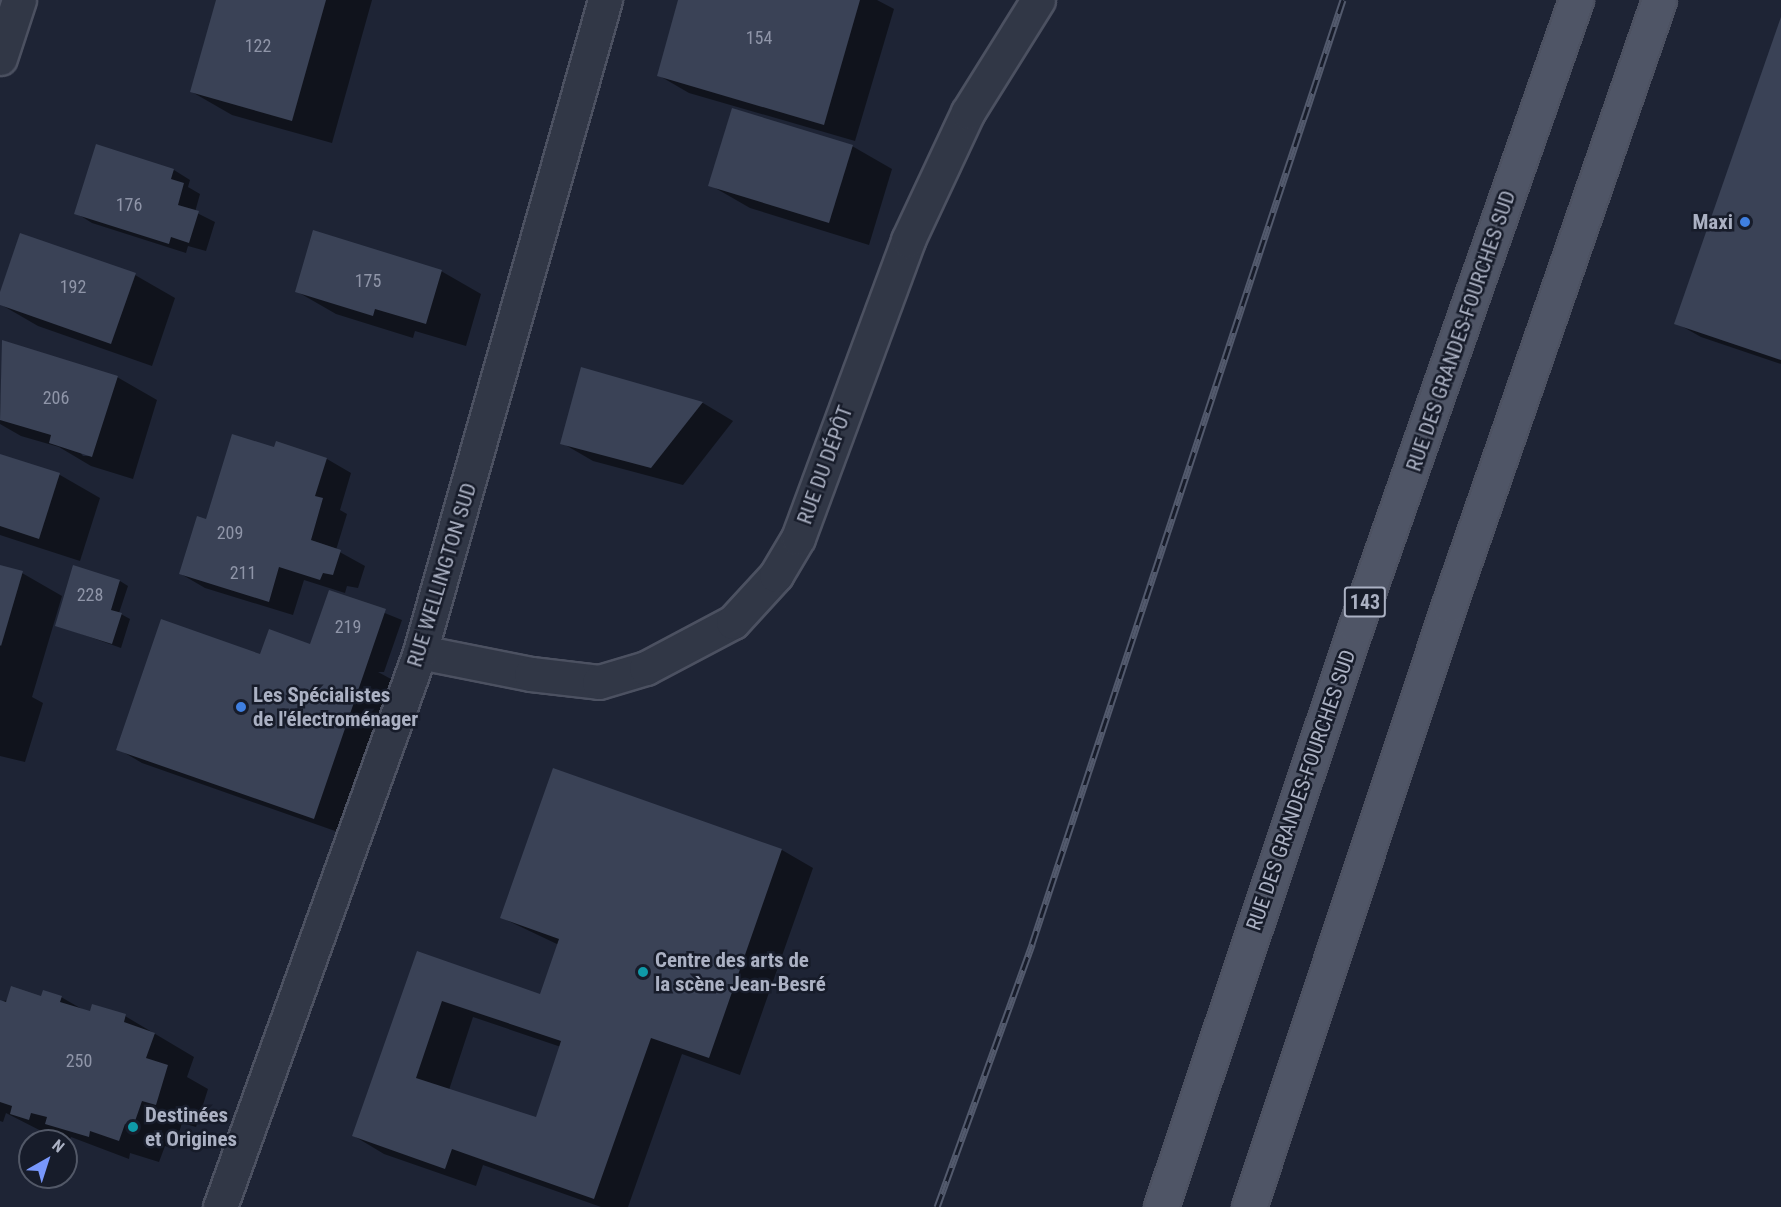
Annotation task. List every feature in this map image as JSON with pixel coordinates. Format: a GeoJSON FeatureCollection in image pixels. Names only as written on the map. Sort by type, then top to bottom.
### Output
{"type":"FeatureCollection","features":[{"type":"Feature","properties":{"kind":"main road","name":"RUE DES GRANDES-FOURCHES SUD"},"geometry":{"type":"LineString","coordinates":[[1161,1207],[1356,626],[1576,0]]}},
{"type":"Feature","properties":{"kind":"main road"},"geometry":{"type":"LineString","coordinates":[[1249,1207],[1434,650],[1659,0]]}},
{"type":"Feature","properties":{"kind":"street"},"geometry":{"type":"LineString","coordinates":[[0,58],[19,0]]}},
{"type":"Feature","properties":{"kind":"street","name":"RUE DU DÉPÔT"},"geometry":{"type":"LineString","coordinates":[[420,652],[531,674],[599,681],[646,668],[733,622],[776,575],[798,538],[908,240],[968,112],[1038,0]]}},
{"type":"Feature","properties":{"kind":"street","name":"RUE WELLINGTON SUD"},"geometry":{"type":"LineString","coordinates":[[220,1207],[420,652],[602,1]]}},
{"type":"Feature","properties":{"kind":"building"},"geometry":{"type":"Polygon","coordinates":[[[216,0],[326,0],[292,121],[190,92],[216,0]]]}},
{"type":"Feature","properties":{"kind":"building"},"geometry":{"type":"Polygon","coordinates":[[[678,0],[860,0],[824,125],[657,76],[678,0]]]}},
{"type":"Feature","properties":{"kind":"building","name":"Maxi"},"geometry":{"type":"Polygon","coordinates":[[[1781,17],[1781,360],[1674,324],[1781,17]]]}},
{"type":"Feature","properties":{"kind":"building"},"geometry":{"type":"Polygon","coordinates":[[[732,108],[853,145],[829,223],[708,186],[732,108]]]}},
{"type":"Feature","properties":{"kind":"building"},"geometry":{"type":"Polygon","coordinates":[[[96,144],[174,169],[171,179],[184,183],[178,205],[199,211],[189,243],[171,237],[169,244],[74,214],[96,144]]]}},
{"type":"Feature","properties":{"kind":"building"},"geometry":{"type":"Polygon","coordinates":[[[313,230],[442,270],[426,324],[375,309],[373,316],[295,292],[313,230]]]}},
{"type":"Feature","properties":{"kind":"building"},"geometry":{"type":"Polygon","coordinates":[[[20,233],[136,273],[111,344],[0,305],[0,292],[20,233]]]}},
{"type":"Feature","properties":{"kind":"building"},"geometry":{"type":"Polygon","coordinates":[[[2,340],[118,376],[92,457],[49,443],[51,435],[0,420],[2,340]]]}},
{"type":"Feature","properties":{"kind":"building"},"geometry":{"type":"Polygon","coordinates":[[[581,367],[703,402],[651,468],[560,444],[581,367]]]}},
{"type":"Feature","properties":{"kind":"building"},"geometry":{"type":"Polygon","coordinates":[[[232,434],[274,447],[276,441],[327,458],[315,496],[323,498],[311,540],[341,550],[333,575],[323,573],[320,580],[279,567],[269,602],[179,574],[197,516],[206,519],[232,434]]]}},
{"type":"Feature","properties":{"kind":"building"},"geometry":{"type":"Polygon","coordinates":[[[0,454],[60,473],[39,539],[0,526],[0,454]]]}},
{"type":"Feature","properties":{"kind":"building"},"geometry":{"type":"Polygon","coordinates":[[[0,565],[23,571],[1,646],[0,645],[0,565]]]}},
{"type":"Feature","properties":{"kind":"building"},"geometry":{"type":"Polygon","coordinates":[[[73,565],[120,580],[111,610],[122,613],[112,644],[55,626],[73,565]]]}},
{"type":"Feature","properties":{"kind":"building","name":"Les Spécialistes de l'électroménager"},"geometry":{"type":"Polygon","coordinates":[[[329,590],[386,609],[314,819],[116,750],[161,619],[260,654],[269,629],[310,644],[329,590]]]}},
{"type":"Feature","properties":{"kind":"building","name":"Centre des arts de la scène Jean-Besré"},"geometry":{"type":"Polygon","coordinates":[[[553,768],[782,849],[709,1058],[651,1038],[594,1199],[452,1149],[445,1169],[352,1136],[417,951],[540,994],[559,939],[500,918],[553,768]],[[442,1001],[416,1078],[536,1117],[561,1041],[442,1001]]]}},
{"type":"Feature","properties":{"kind":"building"},"geometry":{"type":"Polygon","coordinates":[[[11,986],[41,996],[43,990],[62,996],[60,1002],[90,1011],[92,1004],[126,1014],[124,1022],[155,1033],[146,1058],[168,1065],[156,1105],[142,1101],[133,1127],[125,1124],[119,1141],[90,1131],[89,1137],[78,1134],[78,1129],[62,1129],[45,1124],[47,1117],[31,1113],[29,1120],[10,1114],[12,1106],[0,1102],[0,1000],[6,1002],[11,986]]]}},
{"type":"Feature","properties":{"kind":"railway"},"geometry":{"type":"LineString","coordinates":[[937,1207],[1032,944],[1343,0]]}},
{"type":"Feature","properties":{"kind":"place","name":"Maxi"},"geometry":{"type":"Point","coordinates":[1745,222]}},
{"type":"Feature","properties":{"kind":"place","name":"Les Spécialistes de l'électroménager"},"geometry":{"type":"Point","coordinates":[241,707]}},
{"type":"Feature","properties":{"kind":"place","name":"Centre des arts de la scène Jean-Besré"},"geometry":{"type":"Point","coordinates":[643,972]}},
{"type":"Feature","properties":{"kind":"place","name":"Destinées et Origines"},"geometry":{"type":"Point","coordinates":[133,1127]}}]}
